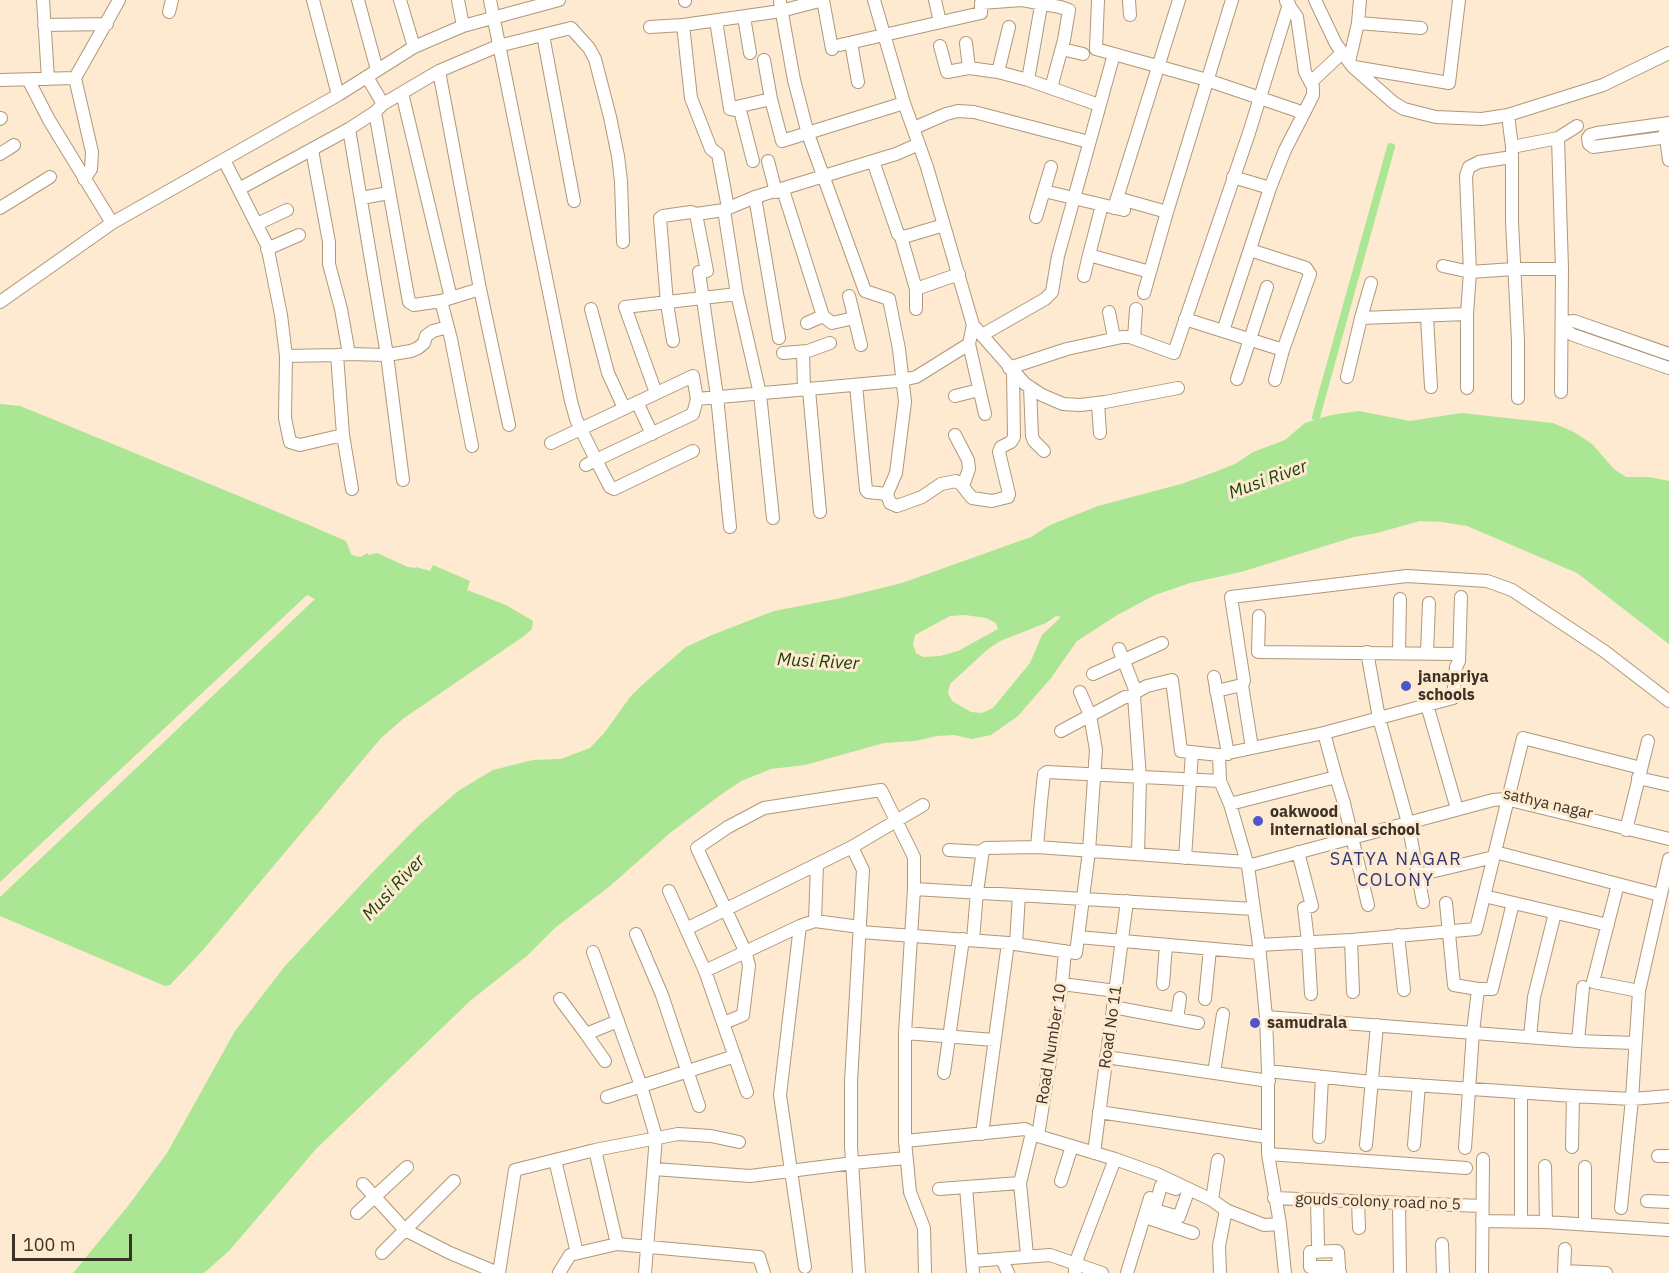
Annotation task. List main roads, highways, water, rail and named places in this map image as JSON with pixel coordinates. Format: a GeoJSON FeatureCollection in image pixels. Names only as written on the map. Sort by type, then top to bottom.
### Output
{"type":"FeatureCollection","features":[{"type":"Feature","properties":{"kind":"water"},"geometry":{"type":"Polygon","coordinates":[[[0,404],[20,406],[309,525],[346,541],[351,554],[355,556],[361,557],[367,553],[369,555],[377,553],[408,567],[430,571],[433,565],[470,581],[467,590],[506,605],[533,621],[532,629],[524,636],[404,718],[381,738],[203,950],[170,985],[165,986],[0,916],[0,897],[315,599],[307,595],[0,882],[0,404]]]}},
{"type":"Feature","properties":{"kind":"water","name":"Musi River"},"geometry":{"type":"Polygon","coordinates":[[[1359,411],[1410,421],[1461,413],[1553,423],[1574,432],[1592,444],[1614,469],[1626,477],[1649,477],[1669,481],[1669,644],[1577,573],[1467,526],[1442,522],[1420,521],[1354,537],[1241,572],[1190,583],[1155,595],[1119,614],[1077,641],[1051,678],[1018,716],[991,735],[972,739],[954,735],[937,736],[915,741],[884,743],[805,765],[771,769],[741,781],[719,796],[670,833],[610,886],[556,927],[528,955],[470,1001],[316,1149],[229,1251],[204,1273],[73,1273],[128,1206],[167,1153],[235,1031],[285,966],[418,826],[458,791],[493,770],[533,760],[561,759],[590,748],[641,686],[686,647],[712,635],[774,611],[902,583],[1031,537],[1050,525],[1098,506],[1181,484],[1212,473],[1235,464],[1253,452],[1285,440],[1305,423],[1331,415],[1359,411]],[[965,615],[950,616],[915,635],[913,644],[916,653],[923,657],[940,656],[958,651],[998,629],[996,623],[986,618],[965,615]],[[1056,616],[1046,623],[1000,641],[987,650],[950,684],[948,693],[952,701],[971,712],[982,713],[993,708],[1030,663],[1042,635],[1061,617],[1056,616]]]}},
{"type":"Feature","properties":{"kind":"waterway"},"geometry":{"type":"LineString","coordinates":[[1316,417],[1391,147]]}},
{"type":"Feature","properties":{"kind":"place","name":"janapriya schools"},"geometry":{"type":"Point","coordinates":[1406,686]}},
{"type":"Feature","properties":{"kind":"place","name":"oakwood international school"},"geometry":{"type":"Point","coordinates":[1258,821]}},
{"type":"Feature","properties":{"kind":"place","name":"samudrala"},"geometry":{"type":"Point","coordinates":[1255,1023]}},
{"type":"Feature","properties":{"kind":"district","name":"SATYA NAGAR COLONY"},"geometry":{"type":"Point","coordinates":[1396,870]}}]}
